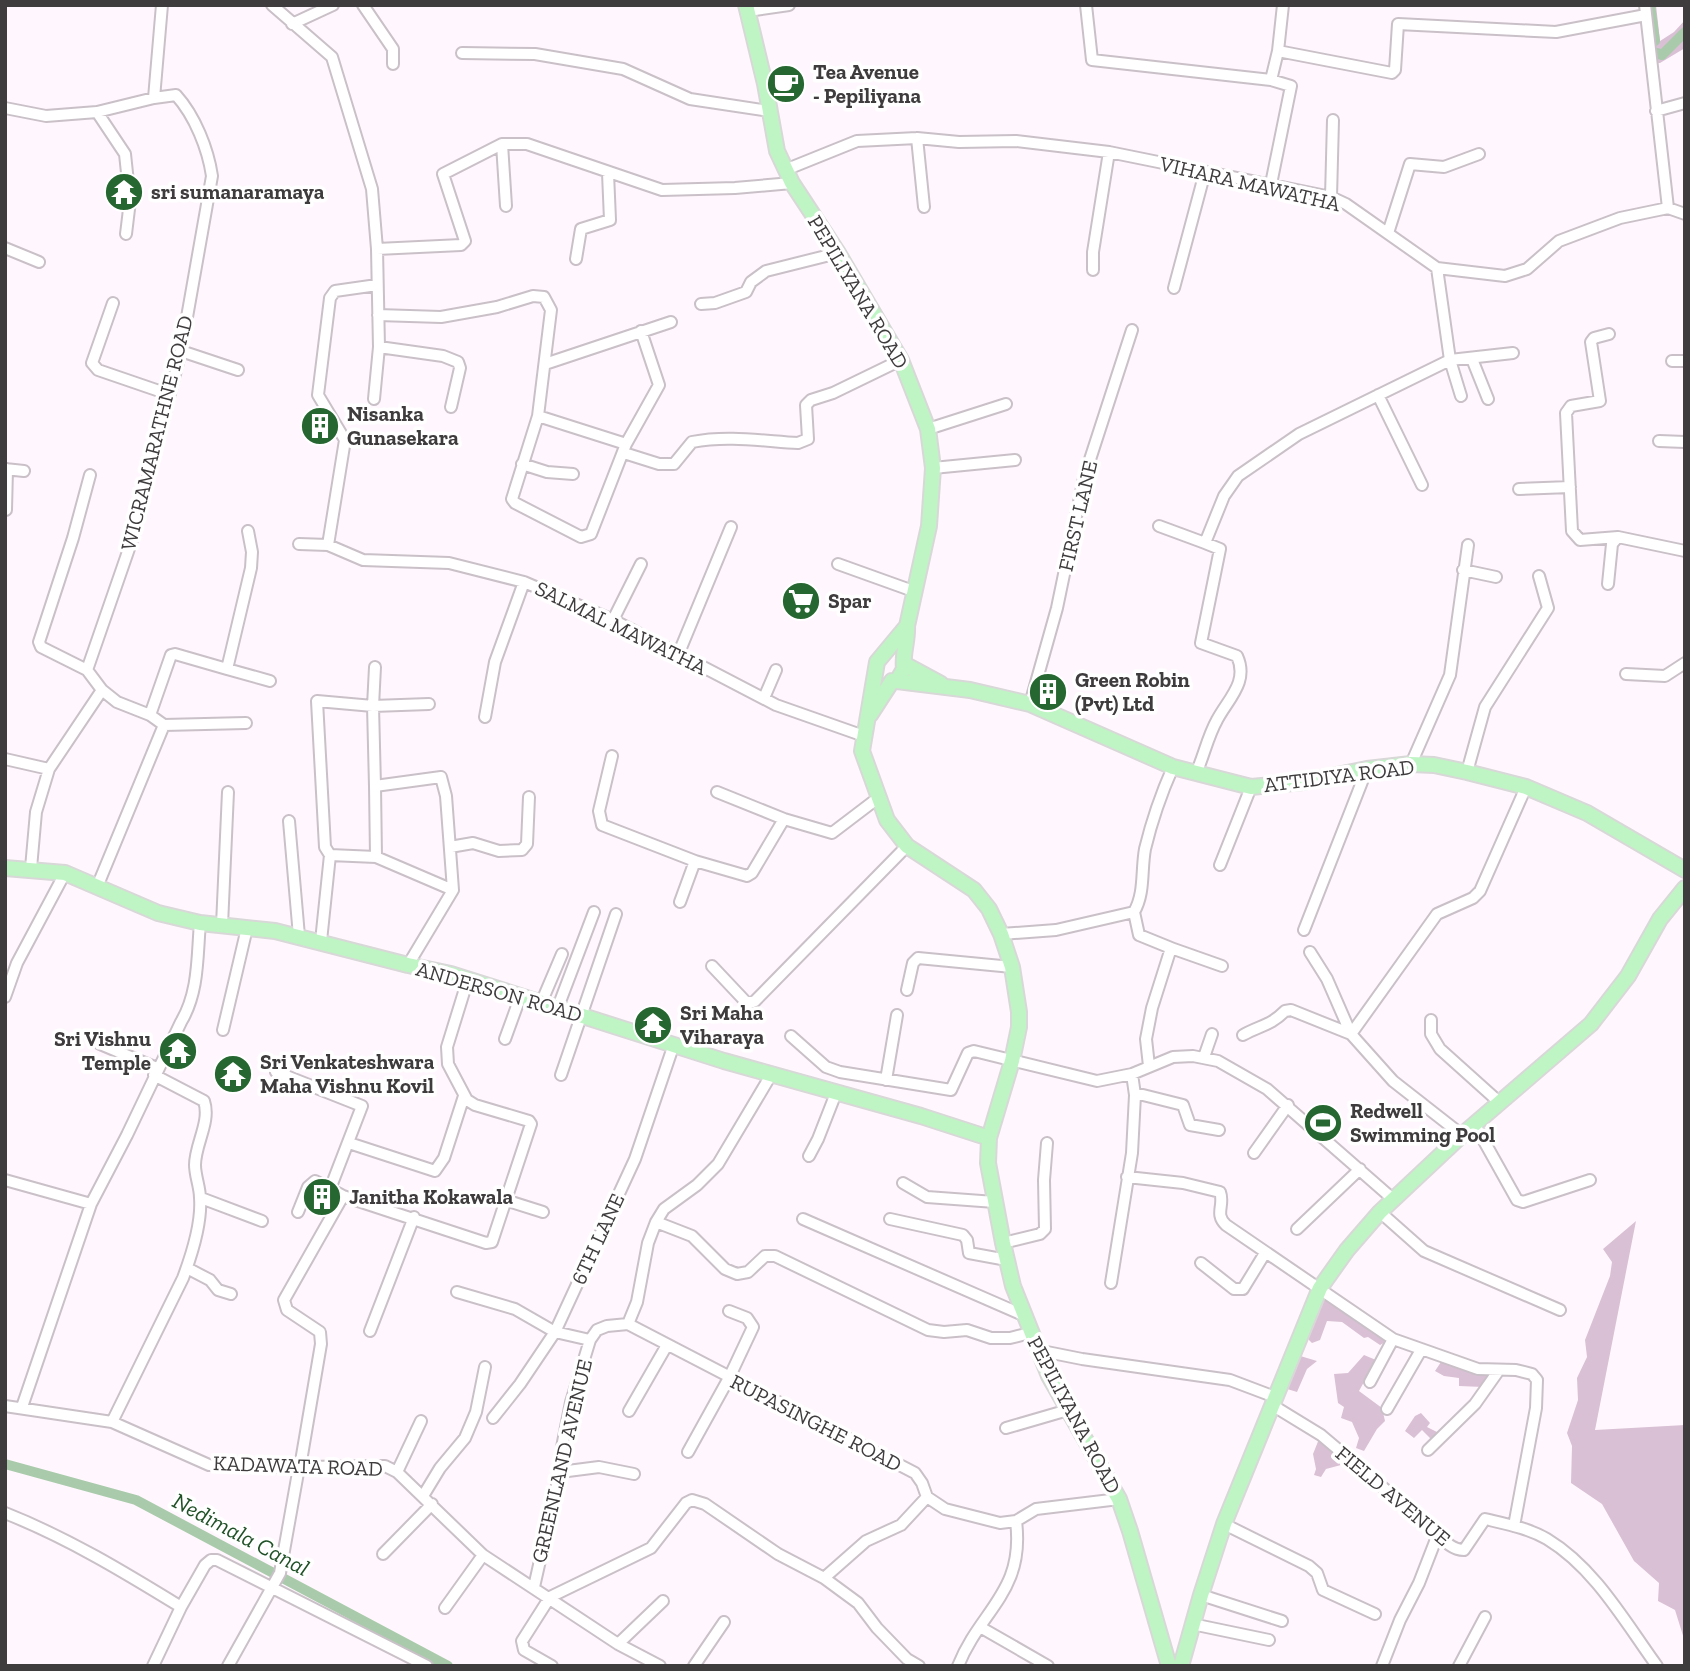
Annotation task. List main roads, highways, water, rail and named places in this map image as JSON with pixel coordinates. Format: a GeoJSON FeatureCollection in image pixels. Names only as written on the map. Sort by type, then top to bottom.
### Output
{"type":"FeatureCollection","features":[{"type":"Feature","properties":{"kind":"main road","name":"PEPILIYANA ROAD"},"geometry":{"type":"LineString","coordinates":[[747,8],[765,83],[777,151],[788,176],[838,253],[901,360],[928,429],[933,468],[929,526],[907,626],[903,661]]}},
{"type":"Feature","properties":{"kind":"main road"},"geometry":{"type":"LineString","coordinates":[[868,719],[878,662],[907,626]]}},
{"type":"Feature","properties":{"kind":"main road"},"geometry":{"type":"LineString","coordinates":[[895,681],[887,681],[877,675],[878,662],[886,653],[897,655],[945,687]]}},
{"type":"Feature","properties":{"kind":"main road"},"geometry":{"type":"LineString","coordinates":[[868,719],[878,700],[902,676],[903,661]]}},
{"type":"Feature","properties":{"kind":"main road","name":"ATTIDIYA ROAD"},"geometry":{"type":"LineString","coordinates":[[895,681],[970,690],[1030,704],[1173,766],[1251,787],[1303,782],[1367,769],[1411,764],[1434,765],[1467,772],[1526,787],[1587,813],[1685,870]]}},
{"type":"Feature","properties":{"kind":"main road","name":"PEPILIYANA ROAD"},"geometry":{"type":"LineString","coordinates":[[868,719],[862,751],[887,820],[906,846],[974,890],[989,909],[1012,967],[1019,1027],[1012,1061],[989,1138],[988,1163],[1003,1243],[1023,1315],[1037,1350],[1119,1499],[1169,1666]]}},
{"type":"Feature","properties":{"kind":"main road","name":"ANDERSON ROAD"},"geometry":{"type":"LineString","coordinates":[[5,868],[65,873],[158,913],[200,923],[275,931],[408,965],[426,967],[542,1001],[771,1075],[921,1116],[989,1138]]}},
{"type":"Feature","properties":{"kind":"main road"},"geometry":{"type":"LineString","coordinates":[[1181,1666],[1200,1595],[1224,1524],[1320,1287],[1346,1250],[1380,1212],[1499,1102],[1591,1024],[1628,976],[1660,919],[1685,888]]}},
{"type":"Feature","properties":{"kind":"waterway"},"geometry":{"type":"LineString","coordinates":[[1650,5],[1655,41]]}},
{"type":"Feature","properties":{"kind":"waterway"},"geometry":{"type":"LineString","coordinates":[[1657,53],[1662,55],[1685,32]]}},
{"type":"Feature","properties":{"kind":"waterway","name":"Nedimala Canal"},"geometry":{"type":"LineString","coordinates":[[5,1464],[136,1500],[448,1666]]}},
{"type":"Feature","properties":{"kind":"place","name":"Tea Avenue - Pepiliyana"},"geometry":{"type":"Point","coordinates":[786,84]}},
{"type":"Feature","properties":{"kind":"place","name":"sri sumanaramaya"},"geometry":{"type":"Point","coordinates":[124,192]}},
{"type":"Feature","properties":{"kind":"place","name":"Nisanka Gunasekara"},"geometry":{"type":"Point","coordinates":[320,426]}},
{"type":"Feature","properties":{"kind":"place","name":"Spar"},"geometry":{"type":"Point","coordinates":[801,601]}},
{"type":"Feature","properties":{"kind":"place","name":"Green Robin (Pvt) Ltd"},"geometry":{"type":"Point","coordinates":[1048,692]}},
{"type":"Feature","properties":{"kind":"place","name":"Sri Maha Viharaya"},"geometry":{"type":"Point","coordinates":[653,1025]}},
{"type":"Feature","properties":{"kind":"place","name":"Sri Vishnu Temple"},"geometry":{"type":"Point","coordinates":[178,1051]}},
{"type":"Feature","properties":{"kind":"place","name":"Sri Venkateshwara Maha Vishnu Kovil"},"geometry":{"type":"Point","coordinates":[233,1074]}},
{"type":"Feature","properties":{"kind":"place","name":"Redwell Swimming Pool"},"geometry":{"type":"Point","coordinates":[1323,1123]}},
{"type":"Feature","properties":{"kind":"place","name":"Janitha Kokawala"},"geometry":{"type":"Point","coordinates":[322,1197]}}]}
